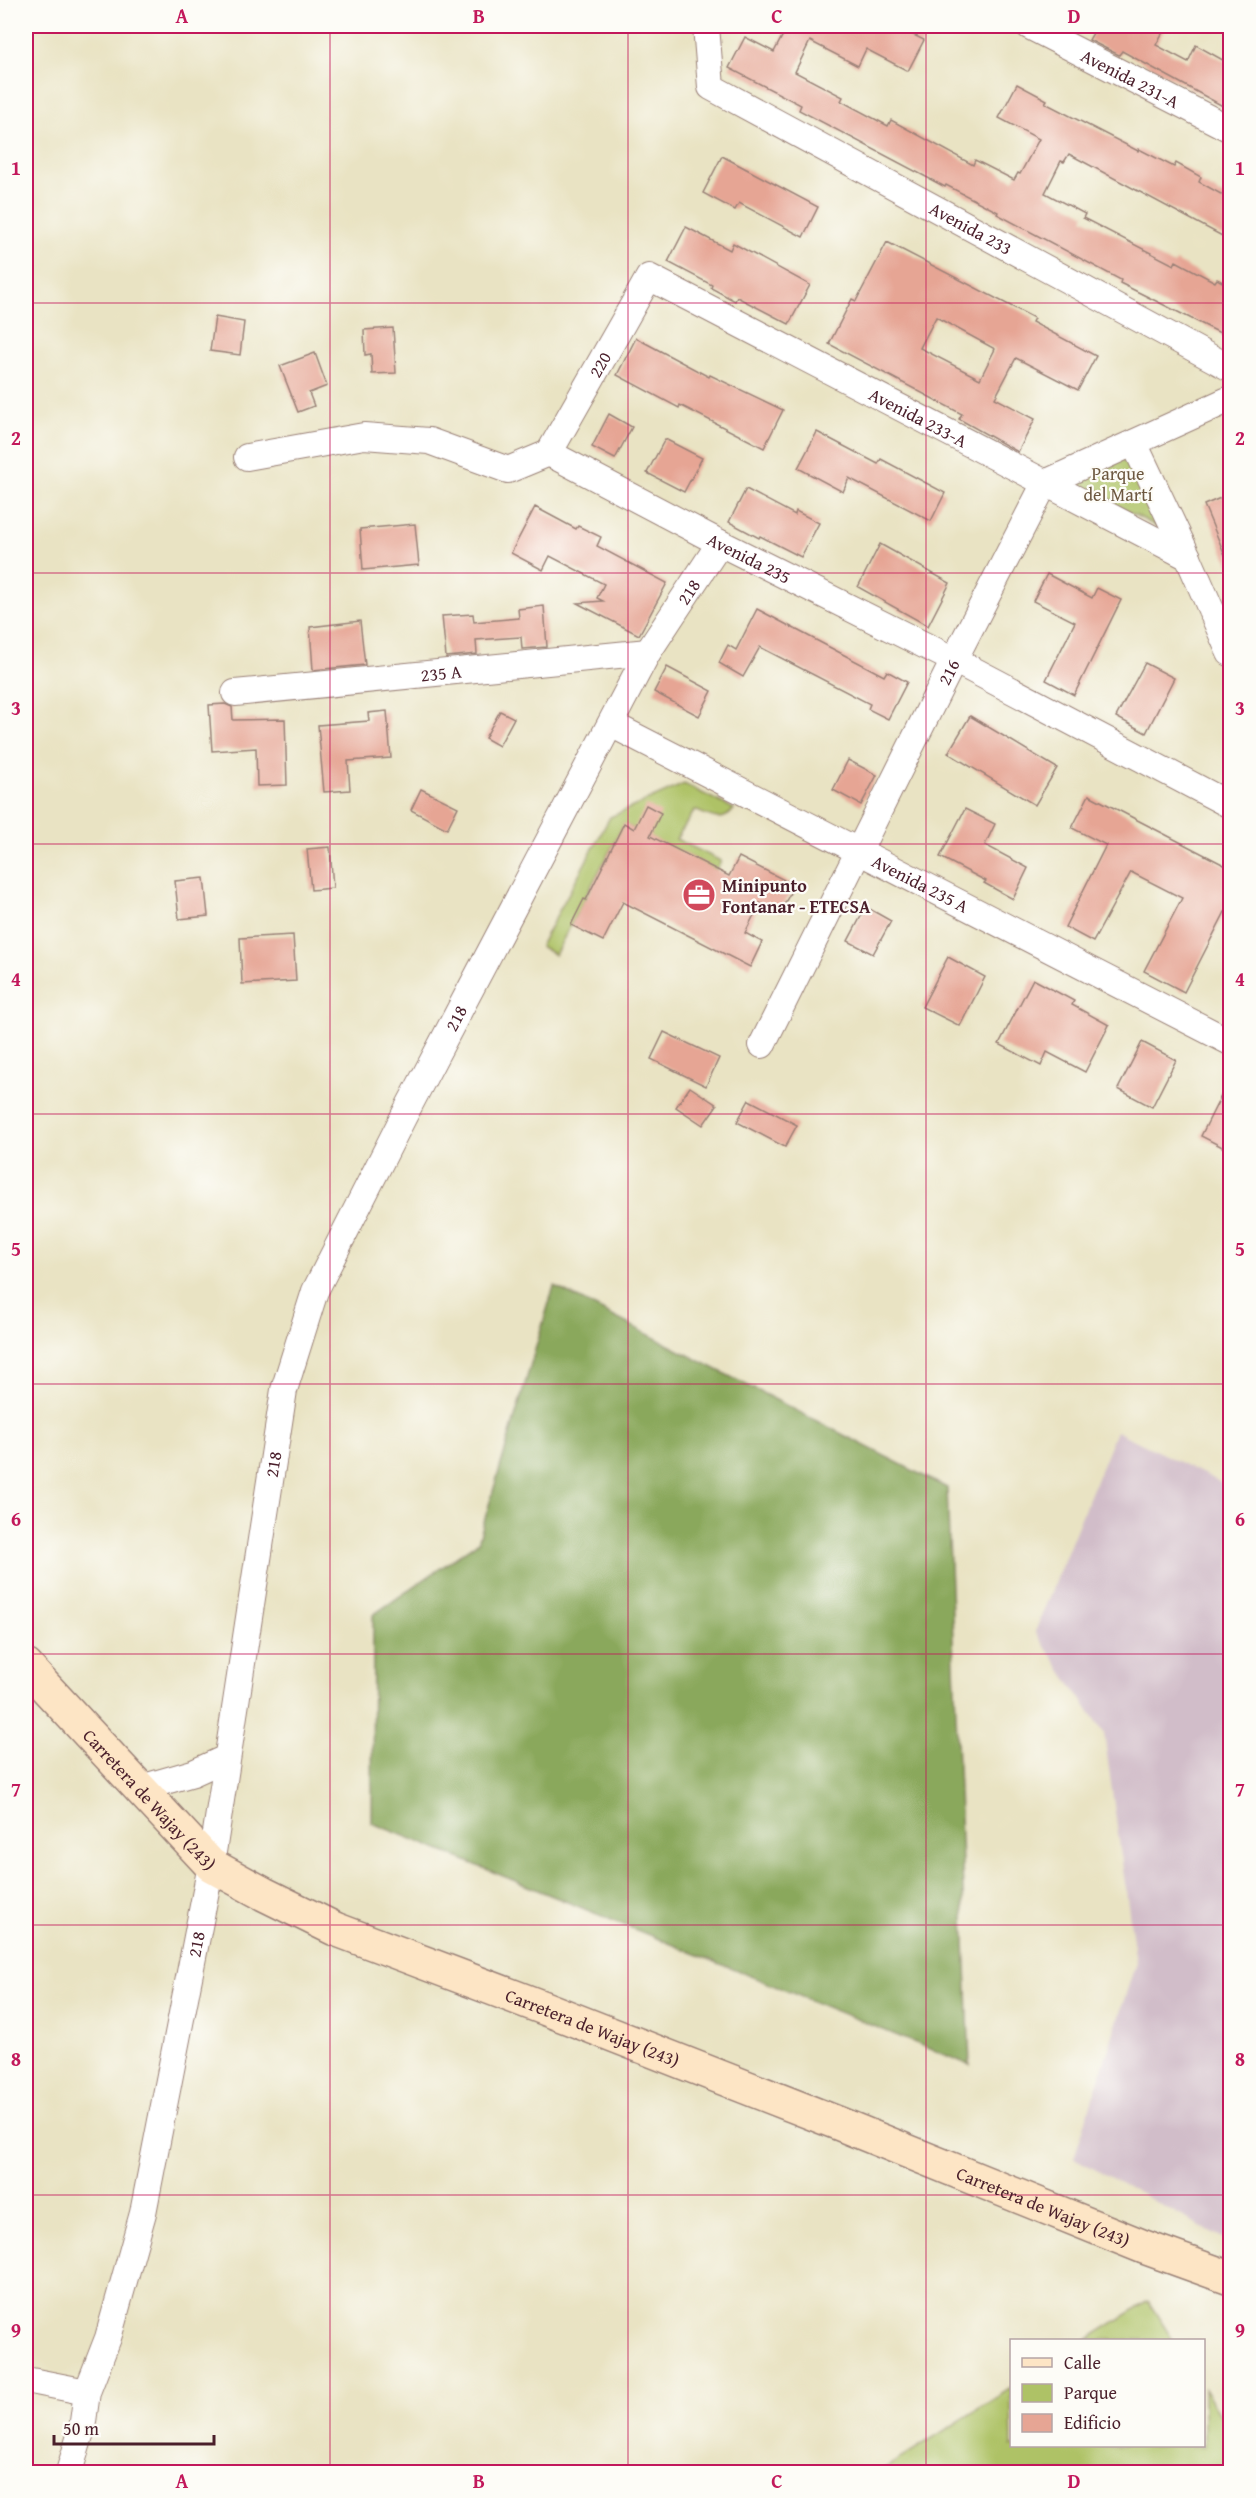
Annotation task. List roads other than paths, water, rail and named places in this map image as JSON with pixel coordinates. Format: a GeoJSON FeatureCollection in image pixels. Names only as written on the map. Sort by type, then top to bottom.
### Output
{"type":"FeatureCollection","features":[{"type":"Feature","properties":{"kind":"main road","name":"Carretera de Wajay (243)"},"geometry":{"type":"LineString","coordinates":[[26,1666],[211,1864],[264,1894],[335,1929],[544,2007],[1144,2247],[1230,2278]]}},
{"type":"Feature","properties":{"kind":"street","name":"Avenida 233"},"geometry":{"type":"LineString","coordinates":[[706,26],[711,87],[1230,369]]}},
{"type":"Feature","properties":{"kind":"street","name":"Avenida 231-A"},"geometry":{"type":"LineString","coordinates":[[1029,26],[1230,129]]}},
{"type":"Feature","properties":{"kind":"street","name":"220"},"geometry":{"type":"LineString","coordinates":[[549,453],[649,277]]}},
{"type":"Feature","properties":{"kind":"street","name":"Avenida 233-A"},"geometry":{"type":"LineString","coordinates":[[649,277],[1188,557]]}},
{"type":"Feature","properties":{"kind":"street"},"geometry":{"type":"LineString","coordinates":[[1045,483],[1230,399]]}},
{"type":"Feature","properties":{"kind":"street"},"geometry":{"type":"LineString","coordinates":[[247,457],[364,436],[429,441],[508,470],[549,453]]}},
{"type":"Feature","properties":{"kind":"street"},"geometry":{"type":"LineString","coordinates":[[1134,443],[1230,653]]}},
{"type":"Feature","properties":{"kind":"street","name":"Avenida 235"},"geometry":{"type":"LineString","coordinates":[[549,453],[720,543],[954,660],[1230,805]]}},
{"type":"Feature","properties":{"kind":"street","name":"216"},"geometry":{"type":"LineString","coordinates":[[762,1045],[1045,483]]}},
{"type":"Feature","properties":{"kind":"street","name":"218"},"geometry":{"type":"LineString","coordinates":[[69,2472],[82,2428],[87,2392],[108,2338],[143,2213],[211,1864],[284,1390],[315,1292],[410,1104],[648,652],[720,543]]}},
{"type":"Feature","properties":{"kind":"street","name":"235 A"},"geometry":{"type":"LineString","coordinates":[[235,693],[648,652]]}},
{"type":"Feature","properties":{"kind":"street","name":"Avenida 235 A"},"geometry":{"type":"LineString","coordinates":[[611,724],[1230,1042]]}},
{"type":"Feature","properties":{"kind":"street"},"geometry":{"type":"LineString","coordinates":[[141,1788],[194,1773],[226,1758]]}},
{"type":"Feature","properties":{"kind":"street"},"geometry":{"type":"LineString","coordinates":[[26,2380],[87,2392]]}},
{"type":"Feature","properties":{"kind":"place","name":"Minipunto Fontanar - ETECSA"},"geometry":{"type":"Point","coordinates":[699,895]}},
{"type":"Feature","properties":{"kind":"park label","name":"Parque del Martí"},"geometry":{"type":"Point","coordinates":[1118,483]}}]}
